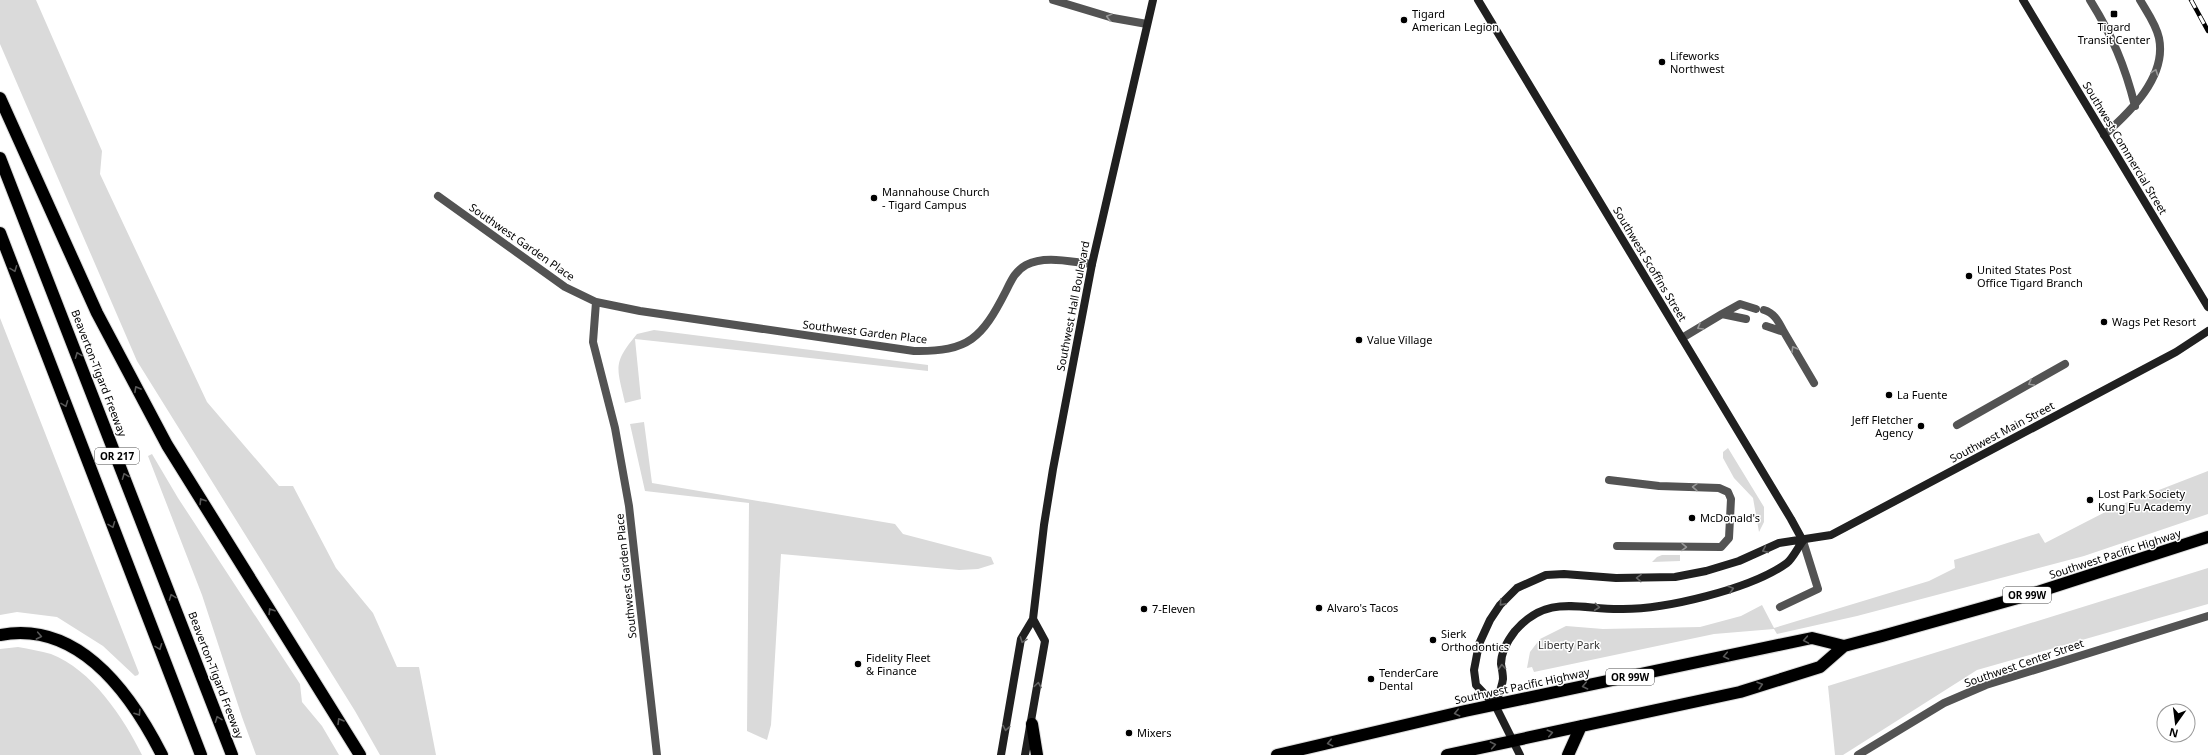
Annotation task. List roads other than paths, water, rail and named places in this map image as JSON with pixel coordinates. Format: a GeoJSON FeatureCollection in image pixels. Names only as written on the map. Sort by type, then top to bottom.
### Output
{"type":"FeatureCollection","features":[{"type":"Feature","properties":{"kind":"highway"},"geometry":{"type":"LineString","coordinates":[[0,98],[97,313],[164,438],[360,755]]}},
{"type":"Feature","properties":{"kind":"highway","name":"Beaverton-Tigard Freeway"},"geometry":{"type":"LineString","coordinates":[[0,158],[232,755]]}},
{"type":"Feature","properties":{"kind":"highway","name":"OR 217"},"geometry":{"type":"LineString","coordinates":[[0,233],[202,755]]}},
{"type":"Feature","properties":{"kind":"highway","name":"Southwest Pacific Highway"},"geometry":{"type":"LineString","coordinates":[[1447,755],[1740,692],[1820,667],[1844,646],[2025,596],[2208,537]]}},
{"type":"Feature","properties":{"kind":"highway"},"geometry":{"type":"LineString","coordinates":[[0,635],[10,633],[38,635],[61,642],[86,655],[105,671],[127,696],[162,755]]}},
{"type":"Feature","properties":{"kind":"highway","name":"Southwest Pacific Highway"},"geometry":{"type":"LineString","coordinates":[[1277,755],[1495,705],[1812,638],[1844,646]]}},
{"type":"Feature","properties":{"kind":"highway"},"geometry":{"type":"LineString","coordinates":[[1032,724],[1037,755]]}},
{"type":"Feature","properties":{"kind":"highway"},"geometry":{"type":"LineString","coordinates":[[1568,755],[1582,726]]}},
{"type":"Feature","properties":{"kind":"street"},"geometry":{"type":"LineString","coordinates":[[1053,0],[1113,18],[1147,24]]}},
{"type":"Feature","properties":{"kind":"street","name":"Southwest Hall Boulevard"},"geometry":{"type":"LineString","coordinates":[[1001,755],[1021,639],[1033,619],[1044,525],[1053,469],[1092,264],[1152,0]]}},
{"type":"Feature","properties":{"kind":"street","name":"Southwest Scoffins Street"},"geometry":{"type":"LineString","coordinates":[[1478,0],[1682,338],[1802,541]]}},
{"type":"Feature","properties":{"kind":"street","name":"Southwest Commercial Street"},"geometry":{"type":"LineString","coordinates":[[2023,0],[2208,307]]}},
{"type":"Feature","properties":{"kind":"street"},"geometry":{"type":"LineString","coordinates":[[2090,0],[2114,39],[2128,79],[2135,106]]}},
{"type":"Feature","properties":{"kind":"street"},"geometry":{"type":"LineString","coordinates":[[2104,136],[2135,106],[2152,78],[2160,51],[2159,39],[2155,26],[2140,0]]}},
{"type":"Feature","properties":{"kind":"street","name":"Southwest Garden Place"},"geometry":{"type":"LineString","coordinates":[[438,196],[565,287],[596,302],[640,311],[907,350],[935,352],[954,348],[970,340],[982,331],[992,319],[1015,274],[1025,265],[1039,260],[1060,260],[1092,264]]}},
{"type":"Feature","properties":{"kind":"street","name":"Southwest Garden Place"},"geometry":{"type":"LineString","coordinates":[[596,302],[593,342],[615,428],[629,506],[657,755]]}},
{"type":"Feature","properties":{"kind":"street"},"geometry":{"type":"LineString","coordinates":[[1682,338],[1740,304],[1773,314],[1778,320],[1814,383]]}},
{"type":"Feature","properties":{"kind":"street"},"geometry":{"type":"LineString","coordinates":[[1722,314],[1746,319]]}},
{"type":"Feature","properties":{"kind":"street"},"geometry":{"type":"LineString","coordinates":[[1766,326],[1784,332]]}},
{"type":"Feature","properties":{"kind":"street","name":"Southwest Main Street"},"geometry":{"type":"LineString","coordinates":[[1520,755],[1495,705],[1476,685],[1474,665],[1479,644],[1490,620],[1500,605],[1517,588],[1546,575],[1564,574],[1616,578],[1675,577],[1706,571],[1739,561],[1779,543],[1802,541],[1831,535],[2176,352],[2208,331]]}},
{"type":"Feature","properties":{"kind":"street"},"geometry":{"type":"LineString","coordinates":[[1957,425],[2065,364]]}},
{"type":"Feature","properties":{"kind":"street"},"geometry":{"type":"LineString","coordinates":[[1609,480],[1659,486],[1719,488],[1728,492],[1731,499],[1729,538],[1720,547],[1617,546]]}},
{"type":"Feature","properties":{"kind":"street"},"geometry":{"type":"LineString","coordinates":[[1780,607],[1818,589],[1802,541]]}},
{"type":"Feature","properties":{"kind":"street"},"geometry":{"type":"LineString","coordinates":[[1495,705],[1503,679],[1501,662],[1504,648],[1515,631],[1531,616],[1542,610],[1550,607],[1572,605],[1619,609],[1644,608],[1727,590],[1752,582],[1788,562],[1802,541]]}},
{"type":"Feature","properties":{"kind":"street","name":"Southwest Center Street"},"geometry":{"type":"LineString","coordinates":[[1858,755],[1944,703],[1986,685],[2208,616]]}},
{"type":"Feature","properties":{"kind":"street"},"geometry":{"type":"LineString","coordinates":[[1025,755],[1032,724],[1045,641],[1033,619]]}},
{"type":"Feature","properties":{"kind":"railway"},"geometry":{"type":"LineString","coordinates":[[2191,0],[2208,31]]}},
{"type":"Feature","properties":{"kind":"place","name":"Tigard Transit Center"},"geometry":{"type":"Point","coordinates":[2114,14]}},
{"type":"Feature","properties":{"kind":"place","name":"Tigard American Legion"},"geometry":{"type":"Point","coordinates":[1404,20]}},
{"type":"Feature","properties":{"kind":"place","name":"Lifeworks Northwest"},"geometry":{"type":"Point","coordinates":[1662,62]}},
{"type":"Feature","properties":{"kind":"place","name":"Mannahouse Church - Tigard Campus"},"geometry":{"type":"Point","coordinates":[874,198]}},
{"type":"Feature","properties":{"kind":"place","name":"United States Post Office Tigard Branch"},"geometry":{"type":"Point","coordinates":[1969,276]}},
{"type":"Feature","properties":{"kind":"place","name":"Wags Pet Resort"},"geometry":{"type":"Point","coordinates":[2104,322]}},
{"type":"Feature","properties":{"kind":"place","name":"Value Village"},"geometry":{"type":"Point","coordinates":[1359,340]}},
{"type":"Feature","properties":{"kind":"place","name":"La Fuente"},"geometry":{"type":"Point","coordinates":[1889,395]}},
{"type":"Feature","properties":{"kind":"place","name":"Jeff Fletcher Agency"},"geometry":{"type":"Point","coordinates":[1921,426]}},
{"type":"Feature","properties":{"kind":"place","name":"Lost Park Society Kung Fu Academy"},"geometry":{"type":"Point","coordinates":[2090,500]}},
{"type":"Feature","properties":{"kind":"place","name":"McDonald's"},"geometry":{"type":"Point","coordinates":[1692,518]}},
{"type":"Feature","properties":{"kind":"place","name":"Alvaro's Tacos"},"geometry":{"type":"Point","coordinates":[1319,608]}},
{"type":"Feature","properties":{"kind":"place","name":"7-Eleven"},"geometry":{"type":"Point","coordinates":[1144,609]}},
{"type":"Feature","properties":{"kind":"place","name":"Sierk Orthodontics"},"geometry":{"type":"Point","coordinates":[1433,640]}},
{"type":"Feature","properties":{"kind":"place","name":"Fidelity Fleet & Finance"},"geometry":{"type":"Point","coordinates":[858,664]}},
{"type":"Feature","properties":{"kind":"place","name":"TenderCare Dental"},"geometry":{"type":"Point","coordinates":[1371,679]}},
{"type":"Feature","properties":{"kind":"place","name":"Mixers"},"geometry":{"type":"Point","coordinates":[1129,733]}},
{"type":"Feature","properties":{"kind":"park label","name":"Liberty Park"},"geometry":{"type":"Point","coordinates":[1569,645]}}]}
